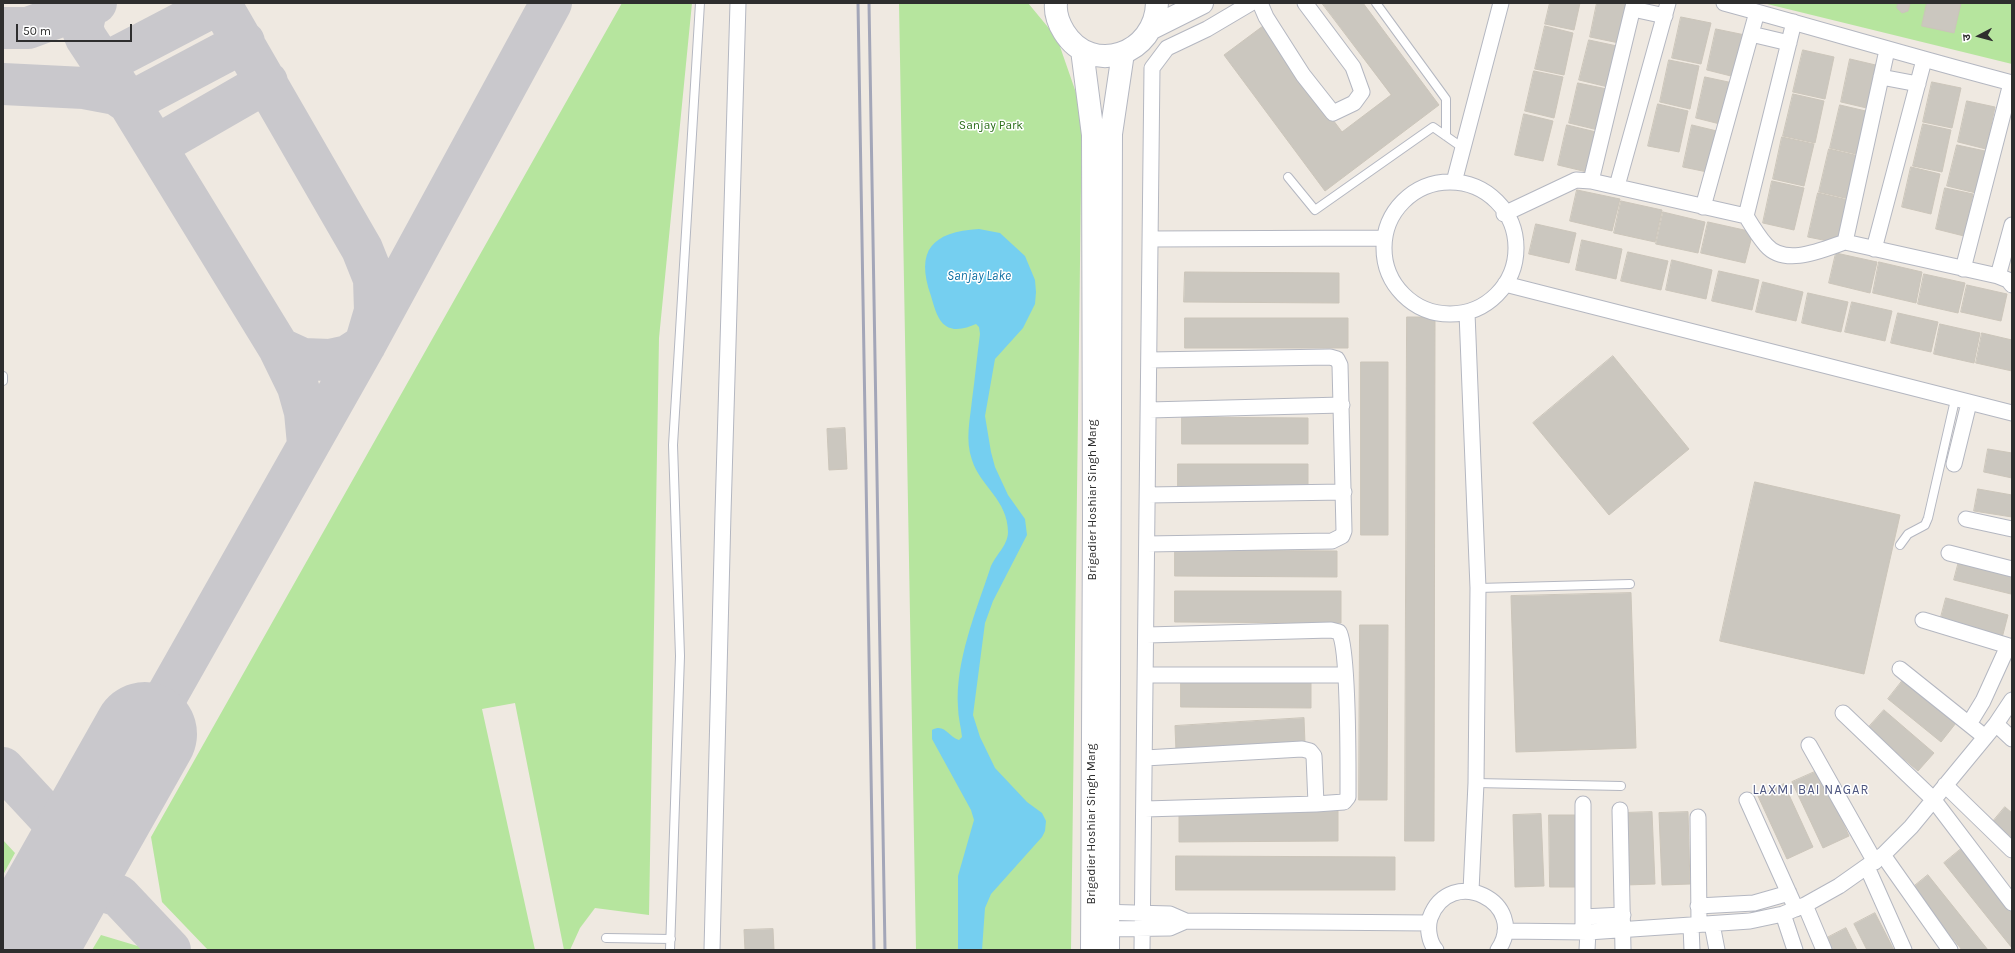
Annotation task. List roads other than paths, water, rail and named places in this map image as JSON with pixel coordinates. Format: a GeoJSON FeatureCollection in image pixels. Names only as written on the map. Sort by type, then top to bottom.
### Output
{"type":"FeatureCollection","features":[{"type":"Feature","properties":{"kind":"street"},"geometry":{"type":"LineString","coordinates":[[712,950],[723,505],[738,3]]}},
{"type":"Feature","properties":{"kind":"street"},"geometry":{"type":"LineString","coordinates":[[1054,4],[1059,24],[1068,39],[1082,50],[1102,56],[1123,53],[1140,43],[1152,28],[1157,3]]}},
{"type":"Feature","properties":{"kind":"street"},"geometry":{"type":"LineString","coordinates":[[1152,28],[1202,3]]}},
{"type":"Feature","properties":{"kind":"street"},"geometry":{"type":"LineString","coordinates":[[1142,950],[1144,915],[1146,758],[1152,68],[1166,48],[1207,29],[1251,3]]}},
{"type":"Feature","properties":{"kind":"street"},"geometry":{"type":"LineString","coordinates":[[1260,3],[1266,17],[1304,75],[1333,113],[1354,103],[1362,92],[1352,67],[1305,3]]}},
{"type":"Feature","properties":{"kind":"street"},"geometry":{"type":"LineString","coordinates":[[1454,182],[1501,3]]}},
{"type":"Feature","properties":{"kind":"street"},"geometry":{"type":"LineString","coordinates":[[1724,3],[1924,60],[2011,90],[1963,269]]}},
{"type":"Feature","properties":{"kind":"street"},"geometry":{"type":"LineString","coordinates":[[1591,181],[1633,6],[1666,10],[1617,186]]}},
{"type":"Feature","properties":{"kind":"street"},"geometry":{"type":"LineString","coordinates":[[1702,207],[1757,12]]}},
{"type":"Feature","properties":{"kind":"street"},"geometry":{"type":"LineString","coordinates":[[1746,216],[1794,22]]}},
{"type":"Feature","properties":{"kind":"street"},"geometry":{"type":"LineString","coordinates":[[1751,34],[1789,43]]}},
{"type":"Feature","properties":{"kind":"street","name":"Brigadier Hoshiar Singh Marg"},"geometry":{"type":"LineString","coordinates":[[1082,50],[1093,143],[1102,927]]}},
{"type":"Feature","properties":{"kind":"street"},"geometry":{"type":"LineString","coordinates":[[1845,242],[1887,50]]}},
{"type":"Feature","properties":{"kind":"street","name":"Brigadier Hoshiar Singh Marg"},"geometry":{"type":"LineString","coordinates":[[1092,950],[1102,927],[1111,134],[1123,53]]}},
{"type":"Feature","properties":{"kind":"street"},"geometry":{"type":"LineString","coordinates":[[1874,249],[1924,60]]}},
{"type":"Feature","properties":{"kind":"street"},"geometry":{"type":"LineString","coordinates":[[1881,77],[1918,84]]}},
{"type":"Feature","properties":{"kind":"street"},"geometry":{"type":"LineString","coordinates":[[1504,214],[1576,180],[1591,181],[1746,216],[1766,246],[1777,254],[1791,256],[1809,253],[1845,242],[1998,276],[2008,280],[2012,285]]}},
{"type":"Feature","properties":{"kind":"street"},"geometry":{"type":"LineString","coordinates":[[1439,182],[1454,182],[1472,186],[1492,197],[1511,224],[1516,247],[1513,270],[1505,284],[1490,302],[1466,313],[1443,315],[1429,312],[1408,301],[1392,281],[1386,260],[1383,238],[1395,210],[1418,190],[1439,182]]}},
{"type":"Feature","properties":{"kind":"street"},"geometry":{"type":"LineString","coordinates":[[1998,276],[2012,224]]}},
{"type":"Feature","properties":{"kind":"street"},"geometry":{"type":"LineString","coordinates":[[1150,239],[1383,238]]}},
{"type":"Feature","properties":{"kind":"street"},"geometry":{"type":"LineString","coordinates":[[1505,284],[2012,413]]}},
{"type":"Feature","properties":{"kind":"street"},"geometry":{"type":"LineString","coordinates":[[1466,313],[1478,588],[1476,783],[1471,891]]}},
{"type":"Feature","properties":{"kind":"street"},"geometry":{"type":"LineString","coordinates":[[1148,544],[1332,541],[1342,536],[1344,531],[1342,406],[1340,365],[1337,359],[1330,357],[1149,360]]}},
{"type":"Feature","properties":{"kind":"street"},"geometry":{"type":"LineString","coordinates":[[1954,464],[1962,401]]}},
{"type":"Feature","properties":{"kind":"street"},"geometry":{"type":"LineString","coordinates":[[1149,410],[1342,406]]}},
{"type":"Feature","properties":{"kind":"street"},"geometry":{"type":"LineString","coordinates":[[1148,495],[1344,492]]}},
{"type":"Feature","properties":{"kind":"street"},"geometry":{"type":"LineString","coordinates":[[1966,519],[2012,529]]}},
{"type":"Feature","properties":{"kind":"street"},"geometry":{"type":"LineString","coordinates":[[1949,553],[2012,569]]}},
{"type":"Feature","properties":{"kind":"street"},"geometry":{"type":"LineString","coordinates":[[1923,620],[2010,647],[1983,701],[1969,724]]}},
{"type":"Feature","properties":{"kind":"street"},"geometry":{"type":"LineString","coordinates":[[1145,809],[1316,804],[1344,802],[1348,797],[1345,675],[1342,638],[1338,632],[1331,630],[1147,635]]}},
{"type":"Feature","properties":{"kind":"street"},"geometry":{"type":"LineString","coordinates":[[1900,669],[1985,737]]}},
{"type":"Feature","properties":{"kind":"street"},"geometry":{"type":"LineString","coordinates":[[1146,674],[1345,675]]}},
{"type":"Feature","properties":{"kind":"street"},"geometry":{"type":"LineString","coordinates":[[1583,917],[1624,923],[1701,925],[1750,921],[1795,909],[1838,886],[1874,859],[1911,827],[1930,796],[1945,785],[1985,737],[2004,720],[2012,700]]}},
{"type":"Feature","properties":{"kind":"street"},"geometry":{"type":"LineString","coordinates":[[1843,713],[1930,796],[2012,903]]}},
{"type":"Feature","properties":{"kind":"street"},"geometry":{"type":"LineString","coordinates":[[2004,720],[2012,739]]}},
{"type":"Feature","properties":{"kind":"street"},"geometry":{"type":"LineString","coordinates":[[1809,745],[1874,859],[1950,950]]}},
{"type":"Feature","properties":{"kind":"street"},"geometry":{"type":"LineString","coordinates":[[1146,758],[1302,749],[1310,751],[1314,756],[1316,804]]}},
{"type":"Feature","properties":{"kind":"street"},"geometry":{"type":"LineString","coordinates":[[1945,785],[2012,850]]}},
{"type":"Feature","properties":{"kind":"street"},"geometry":{"type":"LineString","coordinates":[[1747,800],[1795,909],[1824,950]]}},
{"type":"Feature","properties":{"kind":"street"},"geometry":{"type":"LineString","coordinates":[[1582,804],[1583,917],[1587,950]]}},
{"type":"Feature","properties":{"kind":"street"},"geometry":{"type":"LineString","coordinates":[[1620,810],[1624,923],[1623,950]]}},
{"type":"Feature","properties":{"kind":"street"},"geometry":{"type":"LineString","coordinates":[[1698,817],[1698,906],[1701,925],[1717,950]]}},
{"type":"Feature","properties":{"kind":"street"},"geometry":{"type":"LineString","coordinates":[[1874,859],[1904,950]]}},
{"type":"Feature","properties":{"kind":"street"},"geometry":{"type":"LineString","coordinates":[[1436,950],[1428,932],[1428,923],[1434,908],[1451,894],[1471,891],[1483,894],[1497,905],[1504,916],[1505,931],[1502,944],[1498,950]]}},
{"type":"Feature","properties":{"kind":"street"},"geometry":{"type":"LineString","coordinates":[[1698,906],[1730,906],[1754,903],[1789,893]]}},
{"type":"Feature","properties":{"kind":"street"},"geometry":{"type":"LineString","coordinates":[[1795,909],[1795,950]]}},
{"type":"Feature","properties":{"kind":"street"},"geometry":{"type":"LineString","coordinates":[[1102,927],[1144,915],[1170,914],[1186,921],[1428,923]]}},
{"type":"Feature","properties":{"kind":"street"},"geometry":{"type":"LineString","coordinates":[[1102,927],[1143,930],[1170,928],[1186,921]]}},
{"type":"Feature","properties":{"kind":"street"},"geometry":{"type":"LineString","coordinates":[[1505,931],[1585,932],[1624,923]]}},
{"type":"Feature","properties":{"kind":"street"},"geometry":{"type":"LineString","coordinates":[[1692,950],[1701,925]]}},
{"type":"Feature","properties":{"kind":"lane"},"geometry":{"type":"LineString","coordinates":[[670,950],[680,656],[673,438],[700,3]]}},
{"type":"Feature","properties":{"kind":"lane"},"geometry":{"type":"LineString","coordinates":[[1376,3],[1446,100],[1446,136]]}},
{"type":"Feature","properties":{"kind":"lane"},"geometry":{"type":"LineString","coordinates":[[1288,177],[1315,210],[1433,127],[1463,148]]}},
{"type":"Feature","properties":{"kind":"lane"},"geometry":{"type":"LineString","coordinates":[[3,376],[3,381]]}},
{"type":"Feature","properties":{"kind":"lane"},"geometry":{"type":"LineString","coordinates":[[1900,545],[1908,534],[1925,525],[1962,401]]}},
{"type":"Feature","properties":{"kind":"lane"},"geometry":{"type":"LineString","coordinates":[[1478,588],[1630,584]]}},
{"type":"Feature","properties":{"kind":"lane"},"geometry":{"type":"LineString","coordinates":[[1476,783],[1621,786]]}},
{"type":"Feature","properties":{"kind":"lane"},"geometry":{"type":"LineString","coordinates":[[606,938],[671,939]]}},
{"type":"Feature","properties":{"kind":"water","name":"Sanjay Lake"},"geometry":{"type":"Polygon","coordinates":[[[979,229],[1000,233],[1025,256],[1035,280],[1036,292],[1035,304],[1023,328],[995,359],[985,416],[995,467],[1008,495],[1025,519],[1027,535],[993,601],[985,623],[973,715],[980,737],[995,768],[1027,802],[1042,813],[1046,821],[1045,831],[1042,837],[991,894],[985,908],[982,950],[958,950],[958,876],[974,820],[971,810],[932,739],[932,730],[940,728],[959,740],[962,737],[958,711],[958,690],[963,655],[973,619],[990,569],[1006,542],[1008,532],[1004,511],[981,478],[972,460],[968,438],[980,334],[979,327],[976,324],[965,328],[953,329],[946,326],[940,320],[933,304],[925,267],[927,255],[931,246],[939,239],[949,234],[979,229]]]}},
{"type":"Feature","properties":{"kind":"railway"},"geometry":{"type":"LineString","coordinates":[[858,3],[874,950]]}},
{"type":"Feature","properties":{"kind":"railway"},"geometry":{"type":"LineString","coordinates":[[869,3],[885,950]]}},
{"type":"Feature","properties":{"kind":"district","name":"LAXMI BAI NAGAR"},"geometry":{"type":"Point","coordinates":[1811,790]}},
{"type":"Feature","properties":{"kind":"park label","name":"Sanjay Park"},"geometry":{"type":"Point","coordinates":[991,126]}}]}
